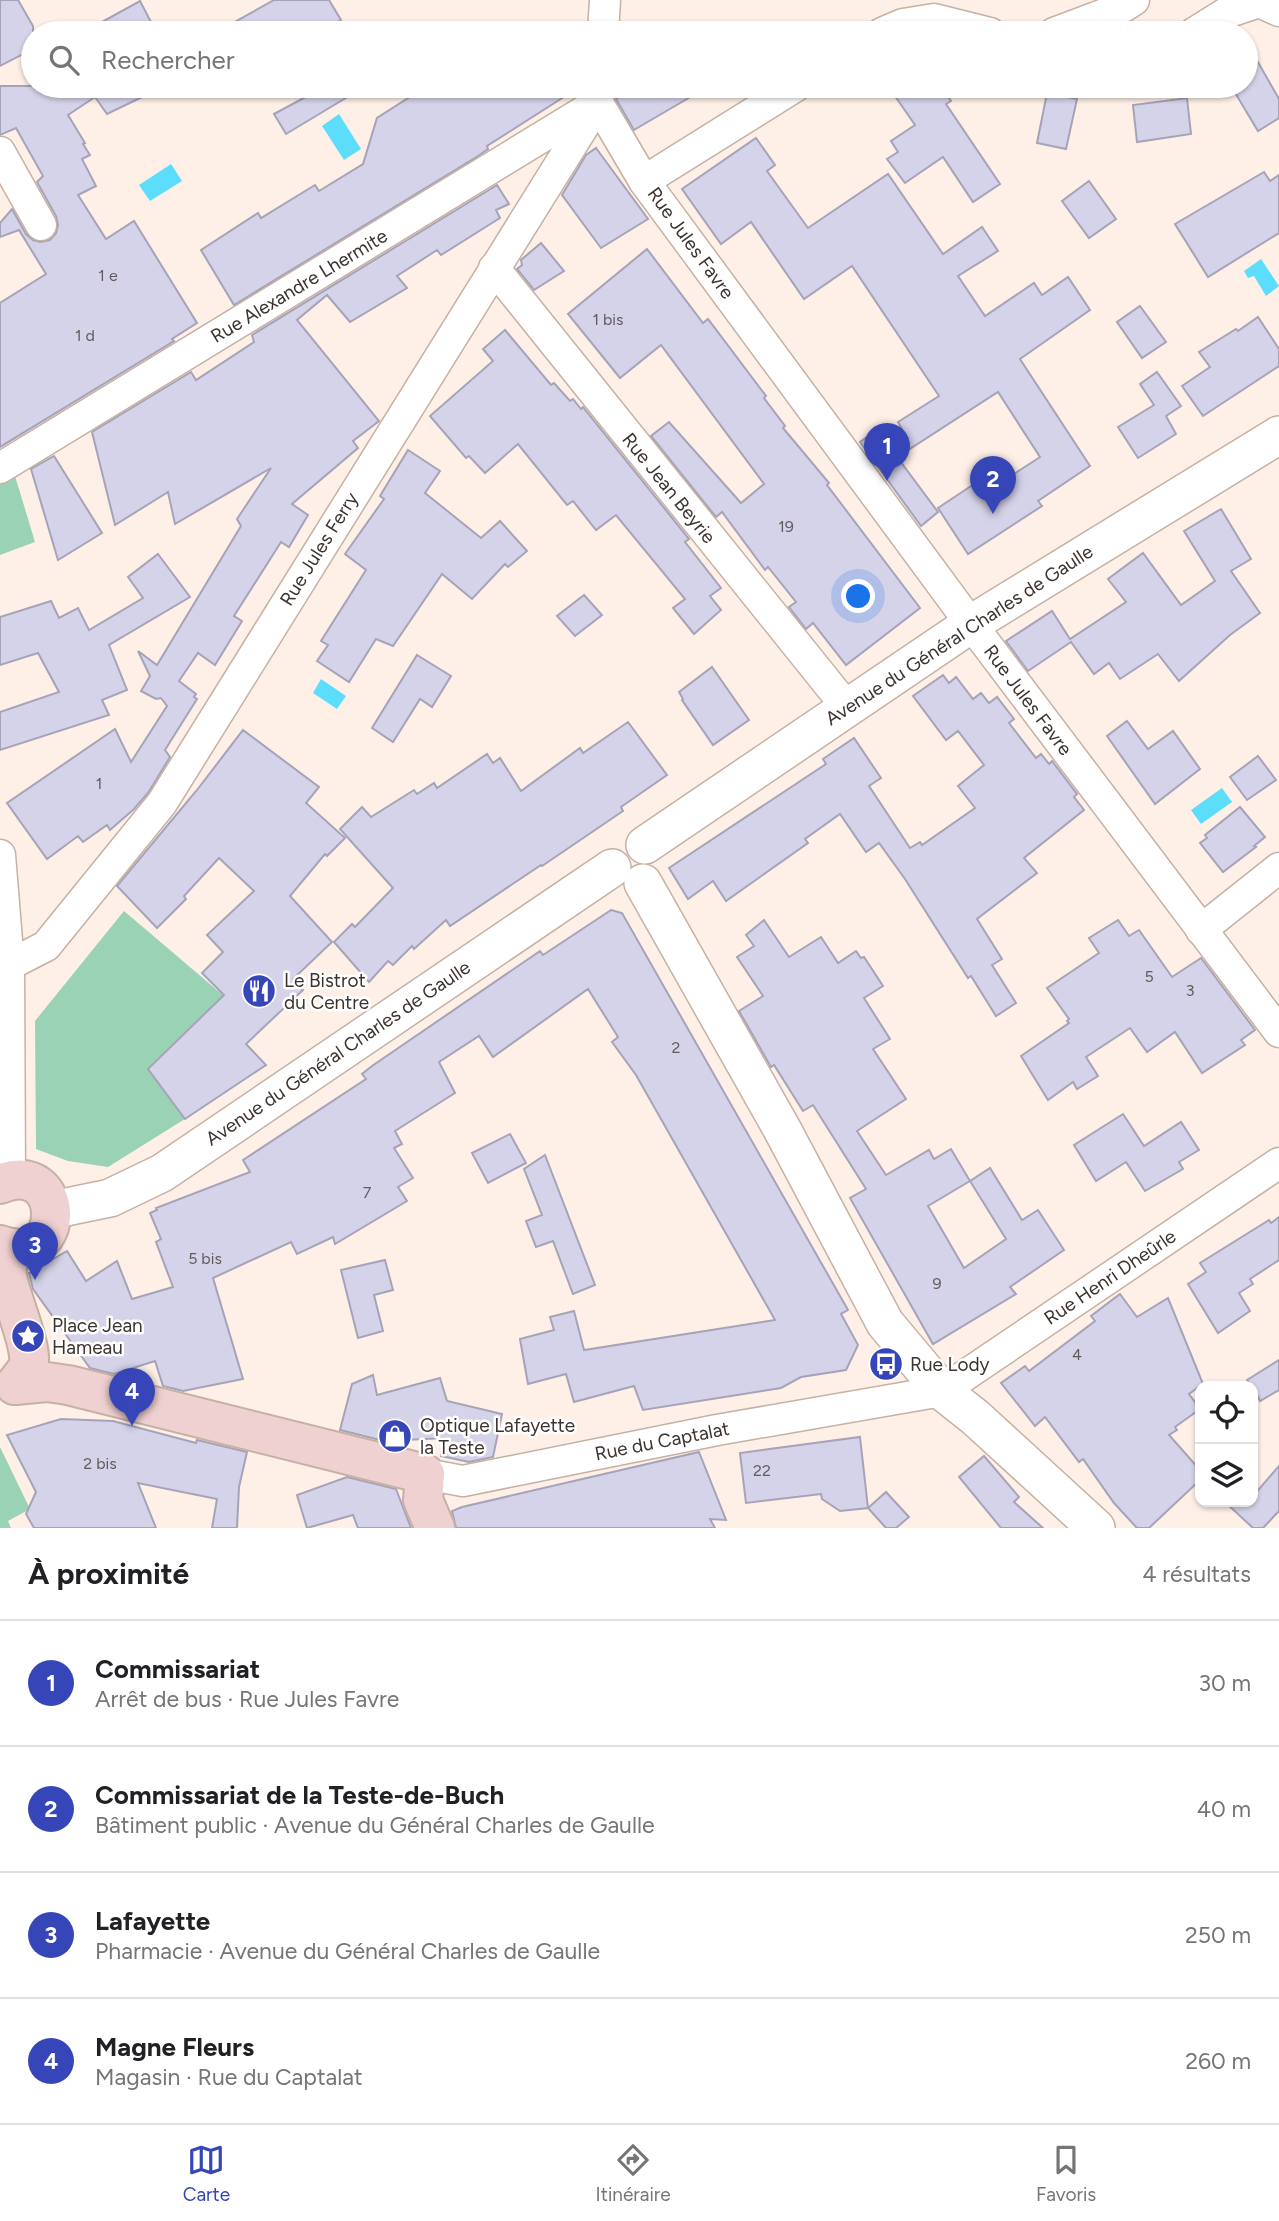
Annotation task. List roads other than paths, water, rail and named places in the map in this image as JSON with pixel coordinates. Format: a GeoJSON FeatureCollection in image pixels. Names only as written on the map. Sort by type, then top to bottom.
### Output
{"type":"FeatureCollection","features":[{"type":"Feature","properties":{"kind":"main road"},"geometry":{"type":"LineString","coordinates":[[5,1182],[21,1179],[33,1183],[42,1189],[52,1210],[52,1221],[41,1240],[22,1249],[5,1247],[7,1275],[16,1312],[30,1349],[29,1365],[8,1391]]}},
{"type":"Feature","properties":{"kind":"main road","name":"Rue du Captalat"},"geometry":{"type":"LineString","coordinates":[[8,1391],[47,1382],[68,1385],[425,1474]]}},
{"type":"Feature","properties":{"kind":"main road"},"geometry":{"type":"LineString","coordinates":[[425,1474],[423,1500],[435,1528]]}},
{"type":"Feature","properties":{"kind":"street"},"geometry":{"type":"LineString","coordinates":[[604,21],[605,0]]}},
{"type":"Feature","properties":{"kind":"street"},"geometry":{"type":"LineString","coordinates":[[1087,21],[1123,8],[1134,0]]}},
{"type":"Feature","properties":{"kind":"street"},"geometry":{"type":"LineString","coordinates":[[1213,21],[1226,13],[1259,2],[1279,11]]}},
{"type":"Feature","properties":{"kind":"street"},"geometry":{"type":"LineString","coordinates":[[922,21],[942,21]]}},
{"type":"Feature","properties":{"kind":"street","name":"Rue Alexandre Lhermite"},"geometry":{"type":"LineString","coordinates":[[0,468],[593,98]]}},
{"type":"Feature","properties":{"kind":"street","name":"Rue Jules Ferry"},"geometry":{"type":"LineString","coordinates":[[9,965],[46,946],[162,803],[494,268],[596,98]]}},
{"type":"Feature","properties":{"kind":"street","name":"Rue Jules Favre"},"geometry":{"type":"LineString","coordinates":[[600,98],[644,180],[971,624],[1279,1032]]}},
{"type":"Feature","properties":{"kind":"street"},"geometry":{"type":"LineString","coordinates":[[644,180],[777,98]]}},
{"type":"Feature","properties":{"kind":"street"},"geometry":{"type":"LineString","coordinates":[[0,152],[41,225]]}},
{"type":"Feature","properties":{"kind":"street","name":"Rue Jean Beyrie"},"geometry":{"type":"LineString","coordinates":[[494,268],[846,706]]}},
{"type":"Feature","properties":{"kind":"street","name":"Avenue du Général Charles de Gaulle"},"geometry":{"type":"LineString","coordinates":[[52,1210],[110,1198],[162,1173],[627,876],[651,876],[654,857],[645,845],[846,706],[971,624],[1279,435]]}},
{"type":"Feature","properties":{"kind":"street"},"geometry":{"type":"LineString","coordinates":[[0,855],[9,965],[5,1182]]}},
{"type":"Feature","properties":{"kind":"street"},"geometry":{"type":"LineString","coordinates":[[1201,930],[1279,868]]}},
{"type":"Feature","properties":{"kind":"street"},"geometry":{"type":"LineString","coordinates":[[627,876],[782,1129],[885,1323],[942,1391],[976,1418],[1096,1528]]}},
{"type":"Feature","properties":{"kind":"street","name":"Rue Henri Dheûrle"},"geometry":{"type":"LineString","coordinates":[[942,1391],[1279,1163]]}},
{"type":"Feature","properties":{"kind":"street"},"geometry":{"type":"LineString","coordinates":[[0,1308],[13,1356],[8,1391]]}},
{"type":"Feature","properties":{"kind":"street","name":"Rue du Captalat"},"geometry":{"type":"LineString","coordinates":[[425,1474],[463,1481],[718,1430],[942,1391]]}},
{"type":"Feature","properties":{"kind":"water"},"geometry":{"type":"Polygon","coordinates":[[[339,114],[361,149],[344,160],[322,126],[339,114]]]}},
{"type":"Feature","properties":{"kind":"water"},"geometry":{"type":"Polygon","coordinates":[[[171,164],[182,181],[150,201],[139,185],[171,164]]]}},
{"type":"Feature","properties":{"kind":"water"},"geometry":{"type":"Polygon","coordinates":[[[1261,259],[1279,286],[1266,296],[1254,276],[1248,278],[1244,271],[1261,259]]]}},
{"type":"Feature","properties":{"kind":"water"},"geometry":{"type":"Polygon","coordinates":[[[321,679],[346,696],[337,709],[313,693],[321,679]]]}},
{"type":"Feature","properties":{"kind":"water"},"geometry":{"type":"Polygon","coordinates":[[[1222,788],[1232,802],[1201,824],[1191,810],[1222,788]]]}},
{"type":"Feature","properties":{"kind":"place","name":"Commissariat"},"geometry":{"type":"Point","coordinates":[887,481]}},
{"type":"Feature","properties":{"kind":"place","name":"Commissariat de la Teste-de-Buch"},"geometry":{"type":"Point","coordinates":[993,514]}},
{"type":"Feature","properties":{"kind":"place","name":"Le Bistrot du Centre"},"geometry":{"type":"Point","coordinates":[259,991]}},
{"type":"Feature","properties":{"kind":"place","name":"Lafayette"},"geometry":{"type":"Point","coordinates":[35,1280]}},
{"type":"Feature","properties":{"kind":"place","name":"Place Jean Hameau"},"geometry":{"type":"Point","coordinates":[28,1336]}},
{"type":"Feature","properties":{"kind":"place","name":"Rue Lody"},"geometry":{"type":"Point","coordinates":[886,1364]}},
{"type":"Feature","properties":{"kind":"place","name":"Magne Fleurs"},"geometry":{"type":"Point","coordinates":[132,1426]}},
{"type":"Feature","properties":{"kind":"place","name":"Optique Lafayette la Teste"},"geometry":{"type":"Point","coordinates":[395,1436]}}]}
